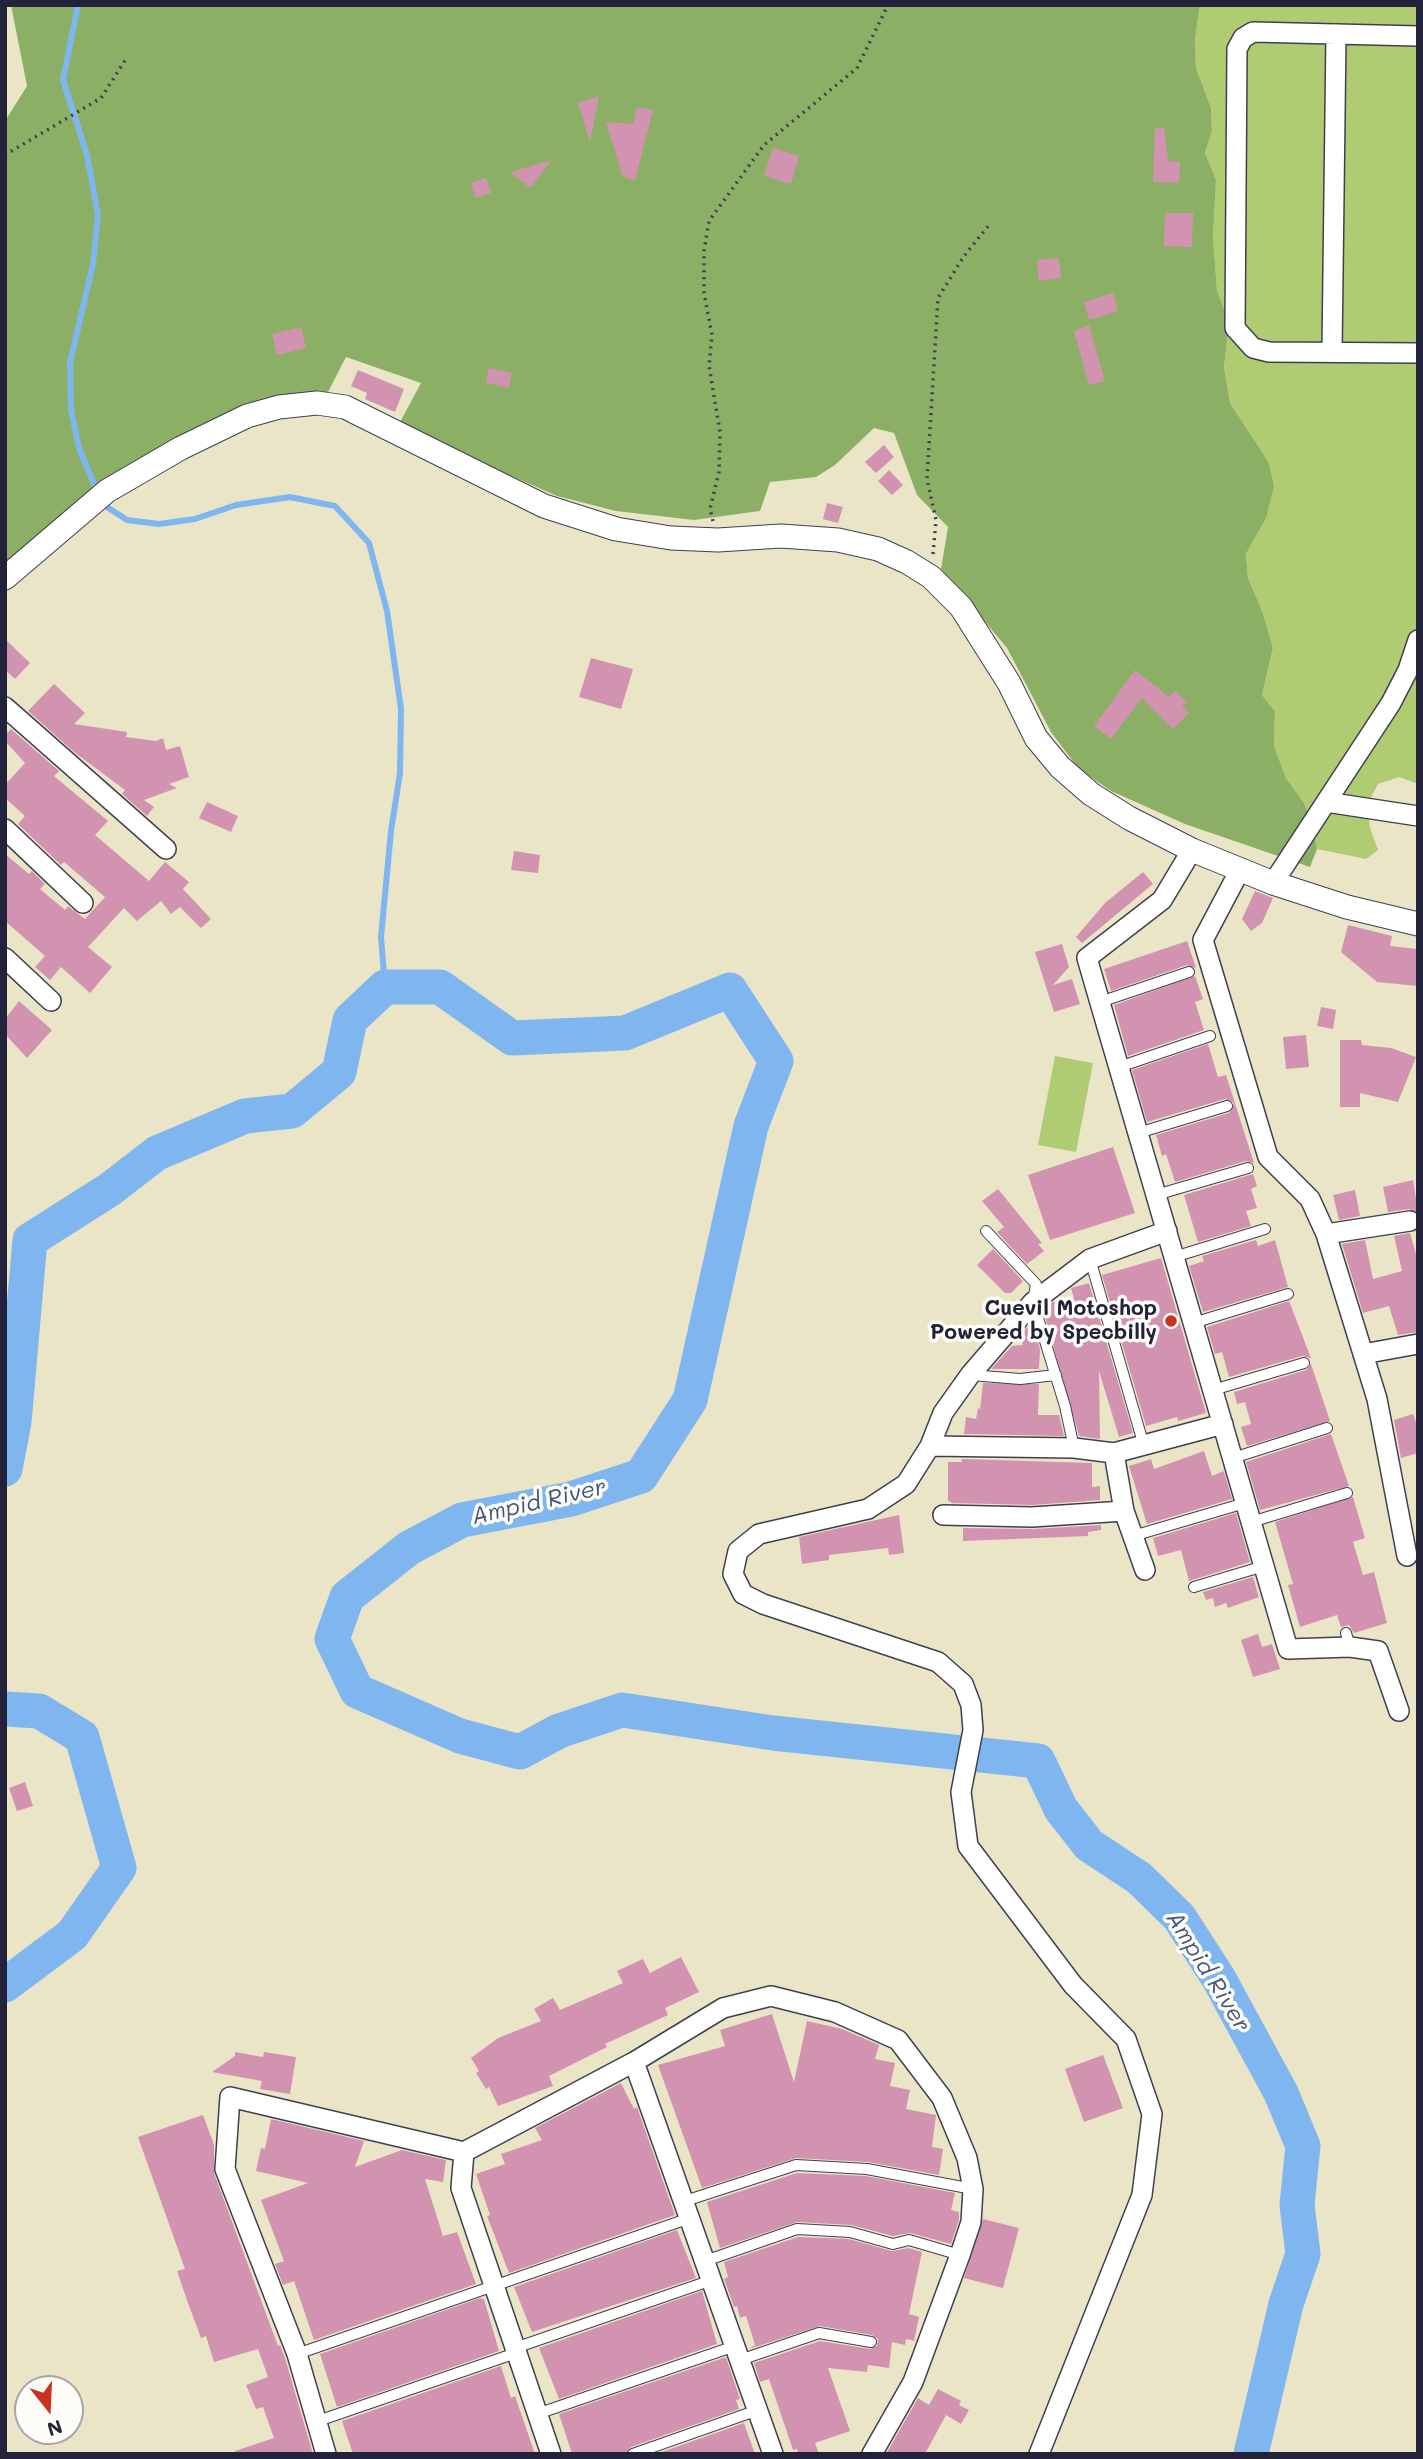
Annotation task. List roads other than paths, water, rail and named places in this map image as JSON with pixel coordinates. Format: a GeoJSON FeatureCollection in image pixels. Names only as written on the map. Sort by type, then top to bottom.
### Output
{"type":"FeatureCollection","features":[{"type":"Feature","properties":{"kind":"street"},"geometry":{"type":"LineString","coordinates":[[1418,36],[1253,33],[1243,38],[1237,49],[1235,328],[1253,348],[1269,352],[1418,352]]}},
{"type":"Feature","properties":{"kind":"street"},"geometry":{"type":"LineString","coordinates":[[1332,352],[1336,34]]}},
{"type":"Feature","properties":{"kind":"street"},"geometry":{"type":"LineString","coordinates":[[5,578],[107,491],[181,448],[247,416],[279,407],[317,403],[345,407],[544,506],[617,529],[671,538],[718,540],[781,536],[838,540],[878,549],[931,577],[961,607],[1009,683],[1036,737],[1060,767],[1091,794],[1129,818],[1192,850],[1240,870],[1347,907],[1418,924]]}},
{"type":"Feature","properties":{"kind":"street"},"geometry":{"type":"LineString","coordinates":[[1273,883],[1391,703],[1408,670],[1418,640]]}},
{"type":"Feature","properties":{"kind":"street"},"geometry":{"type":"LineString","coordinates":[[5,708],[166,849]]}},
{"type":"Feature","properties":{"kind":"street"},"geometry":{"type":"LineString","coordinates":[[1326,802],[1418,816]]}},
{"type":"Feature","properties":{"kind":"street"},"geometry":{"type":"LineString","coordinates":[[5,829],[83,903]]}},
{"type":"Feature","properties":{"kind":"street"},"geometry":{"type":"LineString","coordinates":[[1192,850],[1162,900],[1087,958],[1288,1649],[1348,1640],[1378,1651],[1399,1711]]}},
{"type":"Feature","properties":{"kind":"street"},"geometry":{"type":"LineString","coordinates":[[1240,870],[1203,940],[1268,1157],[1310,1199],[1326,1234],[1377,1399],[1407,1556]]}},
{"type":"Feature","properties":{"kind":"street"},"geometry":{"type":"LineString","coordinates":[[5,957],[51,1000]]}},
{"type":"Feature","properties":{"kind":"street"},"geometry":{"type":"LineString","coordinates":[[1326,1234],[1410,1221]]}},
{"type":"Feature","properties":{"kind":"street"},"geometry":{"type":"LineString","coordinates":[[1039,2454],[1142,2195],[1152,2114],[1126,2039],[1073,1985],[968,1846],[961,1792],[973,1730],[971,1705],[962,1684],[937,1662],[763,1604],[743,1594],[733,1574],[738,1551],[759,1534],[868,1509],[906,1484],[930,1446],[943,1413],[970,1375],[1033,1302],[1090,1259],[1167,1231]]}},
{"type":"Feature","properties":{"kind":"street"},"geometry":{"type":"LineString","coordinates":[[1363,1354],[1418,1344]]}},
{"type":"Feature","properties":{"kind":"street"},"geometry":{"type":"LineString","coordinates":[[930,1446],[1074,1448],[1114,1453],[1223,1424]]}},
{"type":"Feature","properties":{"kind":"street"},"geometry":{"type":"LineString","coordinates":[[1114,1453],[1124,1511],[1145,1570]]}},
{"type":"Feature","properties":{"kind":"street"},"geometry":{"type":"LineString","coordinates":[[943,1515],[1032,1517],[1124,1511]]}},
{"type":"Feature","properties":{"kind":"street"},"geometry":{"type":"LineString","coordinates":[[326,2454],[315,2423],[298,2354],[225,2169],[230,2097],[464,2152],[634,2062],[723,2008],[771,1996],[835,2012],[898,2040],[942,2098],[967,2158],[973,2189],[971,2222],[913,2382],[872,2454]]}},
{"type":"Feature","properties":{"kind":"street"},"geometry":{"type":"LineString","coordinates":[[634,2062],[774,2454]]}},
{"type":"Feature","properties":{"kind":"street"},"geometry":{"type":"LineString","coordinates":[[464,2152],[461,2188],[551,2454]]}},
{"type":"Feature","properties":{"kind":"lane"},"geometry":{"type":"LineString","coordinates":[[1100,1002],[1189,972]]}},
{"type":"Feature","properties":{"kind":"lane"},"geometry":{"type":"LineString","coordinates":[[1119,1067],[1210,1036]]}},
{"type":"Feature","properties":{"kind":"lane"},"geometry":{"type":"LineString","coordinates":[[1138,1133],[1227,1106]]}},
{"type":"Feature","properties":{"kind":"lane"},"geometry":{"type":"LineString","coordinates":[[1156,1195],[1248,1168]]}},
{"type":"Feature","properties":{"kind":"lane"},"geometry":{"type":"LineString","coordinates":[[1174,1257],[1265,1229]]}},
{"type":"Feature","properties":{"kind":"lane"},"geometry":{"type":"LineString","coordinates":[[986,1231],[1036,1284],[1033,1302],[1056,1375],[1074,1448]]}},
{"type":"Feature","properties":{"kind":"lane"},"geometry":{"type":"LineString","coordinates":[[1090,1259],[1143,1446]]}},
{"type":"Feature","properties":{"kind":"lane"},"geometry":{"type":"LineString","coordinates":[[1193,1323],[1288,1294]]}},
{"type":"Feature","properties":{"kind":"lane"},"geometry":{"type":"LineString","coordinates":[[1213,1390],[1304,1363]]}},
{"type":"Feature","properties":{"kind":"lane"},"geometry":{"type":"LineString","coordinates":[[970,1375],[1020,1379],[1056,1375]]}},
{"type":"Feature","properties":{"kind":"lane"},"geometry":{"type":"LineString","coordinates":[[1233,1458],[1327,1428]]}},
{"type":"Feature","properties":{"kind":"lane"},"geometry":{"type":"LineString","coordinates":[[1251,1522],[1347,1493]]}},
{"type":"Feature","properties":{"kind":"lane"},"geometry":{"type":"LineString","coordinates":[[1133,1536],[1245,1503]]}},
{"type":"Feature","properties":{"kind":"lane"},"geometry":{"type":"LineString","coordinates":[[1194,1587],[1264,1566]]}},
{"type":"Feature","properties":{"kind":"lane"},"geometry":{"type":"LineString","coordinates":[[298,2354],[494,2288],[796,2165],[867,2169],[973,2189]]}},
{"type":"Feature","properties":{"kind":"lane"},"geometry":{"type":"LineString","coordinates":[[315,2423],[515,2351],[708,2270],[797,2229],[850,2232],[893,2244],[909,2240],[960,2255]]}},
{"type":"Feature","properties":{"kind":"lane"},"geometry":{"type":"LineString","coordinates":[[537,2414],[737,2353],[819,2333],[871,2342]]}},
{"type":"Feature","properties":{"kind":"lane"},"geometry":{"type":"LineString","coordinates":[[633,2454],[758,2410]]}},
{"type":"Feature","properties":{"kind":"waterway"},"geometry":{"type":"LineString","coordinates":[[78,5],[63,80],[87,155],[98,215],[93,264],[70,362],[71,410],[79,448],[94,484]]}},
{"type":"Feature","properties":{"kind":"waterway"},"geometry":{"type":"LineString","coordinates":[[107,507],[127,520],[159,524],[195,519],[236,505],[290,497],[335,506],[369,543],[387,611],[401,709],[400,773],[391,831],[381,937],[385,987]]}},
{"type":"Feature","properties":{"kind":"waterway","name":"Ampid River"},"geometry":{"type":"LineString","coordinates":[[5,1469],[14,1422],[30,1240],[109,1190],[157,1153],[245,1116],[292,1111],[339,1072],[350,1020],[385,987],[440,987],[512,1038],[625,1033],[730,990],[776,1061],[751,1126],[690,1400],[641,1476],[571,1499],[462,1520],[409,1548],[347,1597],[332,1639],[357,1691],[460,1736],[520,1752],[559,1731],[622,1710],[773,1733],[1038,1761],[1061,1809],[1089,1845],[1139,1878],[1179,1917],[1219,1979],[1281,2093],[1303,2146],[1297,2205],[1303,2254],[1286,2304],[1251,2454]]}},
{"type":"Feature","properties":{"kind":"waterway","name":"Ampid River"},"geometry":{"type":"LineString","coordinates":[[5,1709],[39,1711],[82,1737],[119,1868],[72,1935],[5,1985]]}},
{"type":"Feature","properties":{"kind":"place","name":"Cuevil Motoshop Powered by Specbilly"},"geometry":{"type":"Point","coordinates":[1171,1321]}}]}
